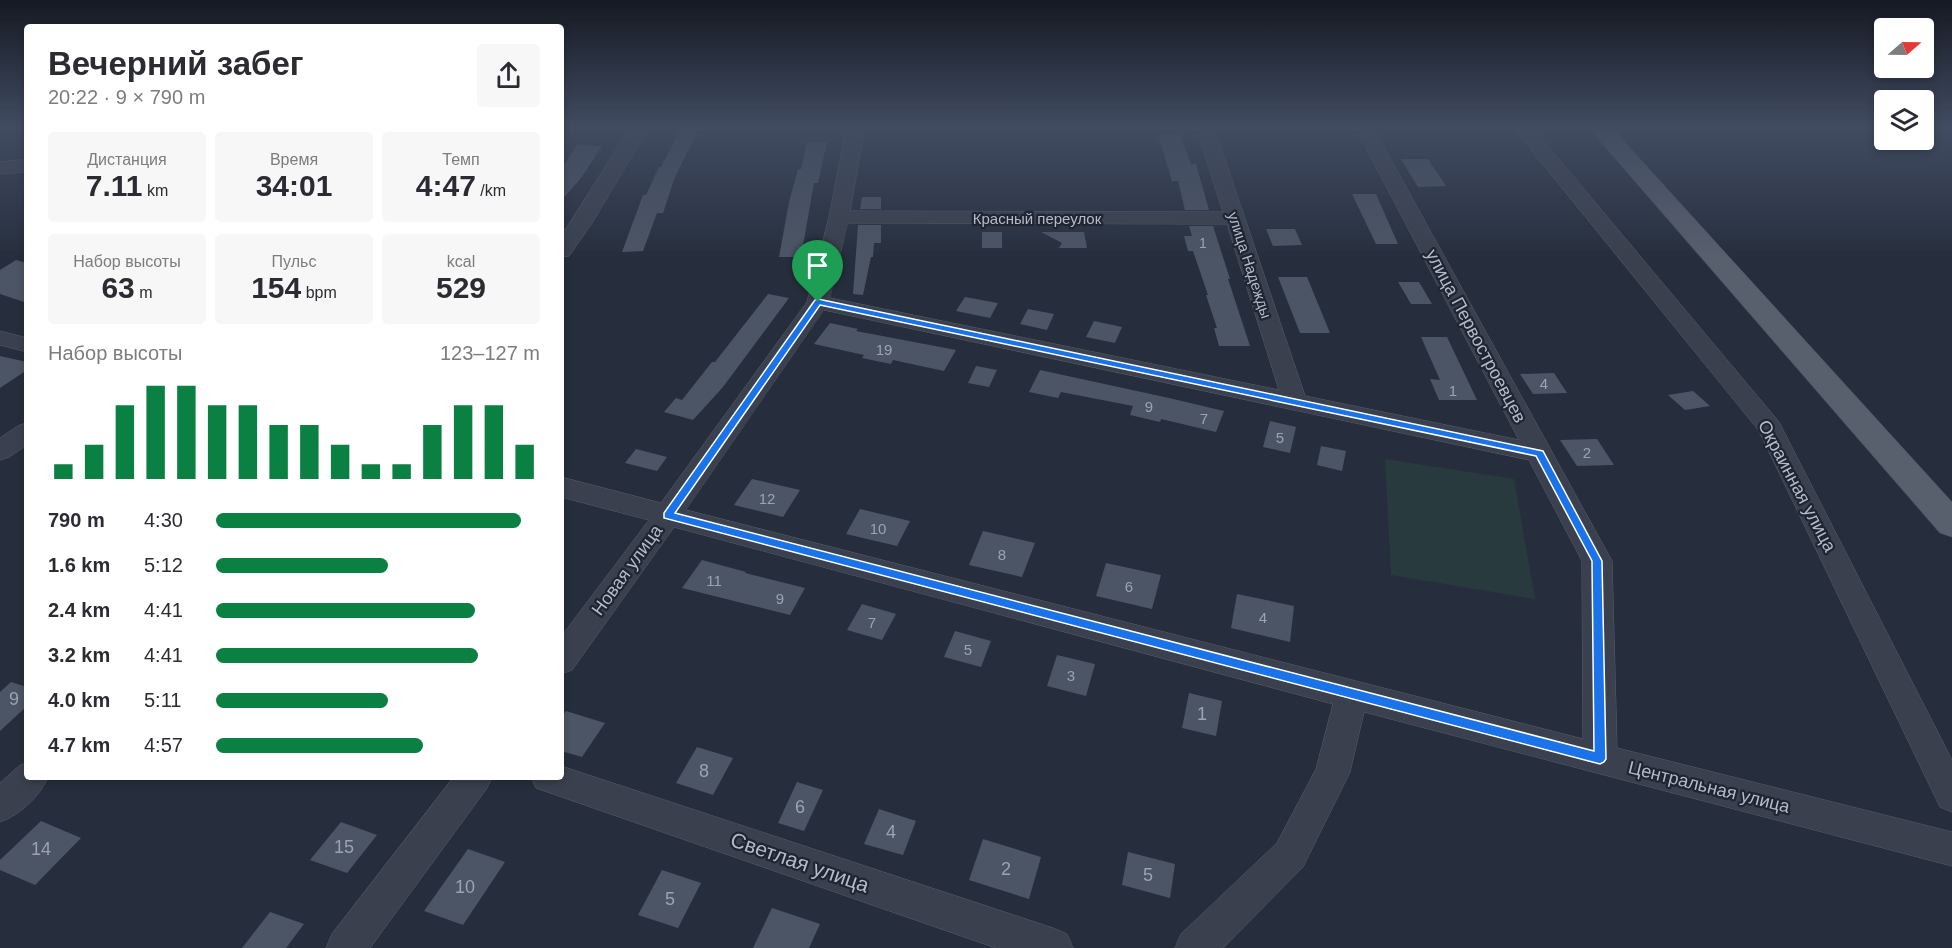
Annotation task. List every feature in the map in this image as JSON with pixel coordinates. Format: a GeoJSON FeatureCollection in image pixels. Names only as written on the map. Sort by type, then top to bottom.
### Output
{"type":"FeatureCollection","features":[{"type":"Feature","properties":{"kind":"main road"},"geometry":{"type":"LineString","coordinates":[[1638,171],[1952,524]]}},
{"type":"Feature","properties":{"kind":"street"},"geometry":{"type":"LineString","coordinates":[[564,247],[582,224],[614,171]]}},
{"type":"Feature","properties":{"kind":"street","name":"Новая улица"},"geometry":{"type":"LineString","coordinates":[[564,657],[668,515],[818,302],[848,171]]}},
{"type":"Feature","properties":{"kind":"street","name":"улица Надежды"},"geometry":{"type":"LineString","coordinates":[[1220,171],[1295,402]]}},
{"type":"Feature","properties":{"kind":"street","name":"улица Первостроевцев"},"geometry":{"type":"LineString","coordinates":[[1388,171],[1597,561],[1600,759]]}},
{"type":"Feature","properties":{"kind":"street","name":"Окраинная улица"},"geometry":{"type":"LineString","coordinates":[[1558,171],[1770,428],[1952,796]]}},
{"type":"Feature","properties":{"kind":"street","name":"Красный переулок"},"geometry":{"type":"LineString","coordinates":[[839,217],[1235,218]]}},
{"type":"Feature","properties":{"kind":"street"},"geometry":{"type":"LineString","coordinates":[[818,302],[1539,453]]}},
{"type":"Feature","properties":{"kind":"street"},"geometry":{"type":"LineString","coordinates":[[0,338],[24,344]]}},
{"type":"Feature","properties":{"kind":"street"},"geometry":{"type":"LineString","coordinates":[[0,451],[24,434]]}},
{"type":"Feature","properties":{"kind":"street","name":"Центральная улица"},"geometry":{"type":"LineString","coordinates":[[564,488],[1352,695],[1952,849]]}},
{"type":"Feature","properties":{"kind":"street"},"geometry":{"type":"LineString","coordinates":[[1195,948],[1290,855],[1333,772],[1352,695]]}},
{"type":"Feature","properties":{"kind":"street"},"geometry":{"type":"LineString","coordinates":[[0,806],[28,780]]}},
{"type":"Feature","properties":{"kind":"street"},"geometry":{"type":"LineString","coordinates":[[346,948],[473,780]]}},
{"type":"Feature","properties":{"kind":"street","name":"Светлая улица"},"geometry":{"type":"LineString","coordinates":[[557,780],[1053,948]]}},
{"type":"Feature","properties":{"kind":"shaded area"},"geometry":{"type":"Polygon","coordinates":[[[1385,459],[1514,479],[1535,599],[1391,575],[1385,459]]]}},
{"type":"Feature","properties":{"kind":"building"},"geometry":{"type":"Polygon","coordinates":[[[564,171],[585,171],[564,198],[564,171]]]}},
{"type":"Feature","properties":{"kind":"building"},"geometry":{"type":"Polygon","coordinates":[[[657,171],[678,171],[663,213],[657,213],[643,251],[622,252],[643,195],[646,195],[657,171]]]}},
{"type":"Feature","properties":{"kind":"building"},"geometry":{"type":"Polygon","coordinates":[[[797,171],[821,171],[818,183],[814,183],[801,257],[779,257],[797,171]]]}},
{"type":"Feature","properties":{"kind":"building"},"geometry":{"type":"Polygon","coordinates":[[[1169,171],[1198,171],[1209,210],[1185,210],[1178,181],[1172,181],[1169,171]]]}},
{"type":"Feature","properties":{"kind":"building"},"geometry":{"type":"Polygon","coordinates":[[[1408,171],[1436,171],[1446,186],[1418,187],[1408,171]]]}},
{"type":"Feature","properties":{"kind":"building"},"geometry":{"type":"Polygon","coordinates":[[[1352,194],[1376,194],[1398,244],[1376,244],[1352,194]]]}},
{"type":"Feature","properties":{"kind":"building"},"geometry":{"type":"Polygon","coordinates":[[[862,197],[881,197],[881,209],[860,209],[862,197]]]}},
{"type":"Feature","properties":{"kind":"building"},"geometry":{"type":"Polygon","coordinates":[[[858,225],[881,225],[881,243],[874,243],[873,257],[871,257],[863,295],[853,294],[858,225]]]}},
{"type":"Feature","properties":{"kind":"building"},"geometry":{"type":"Polygon","coordinates":[[[1189,226],[1213,226],[1250,346],[1219,346],[1214,328],[1217,328],[1206,295],[1208,295],[1193,251],[1188,251],[1184,236],[1192,236],[1189,226]]]}},
{"type":"Feature","properties":{"kind":"building"},"geometry":{"type":"Polygon","coordinates":[[[1266,229],[1295,229],[1302,245],[1273,246],[1266,229]]]}},
{"type":"Feature","properties":{"kind":"building"},"geometry":{"type":"Polygon","coordinates":[[[982,232],[1002,232],[1002,248],[982,248],[982,232]]]}},
{"type":"Feature","properties":{"kind":"building"},"geometry":{"type":"Polygon","coordinates":[[[1041,232],[1084,232],[1087,248],[1059,248],[1062,243],[1041,232]]]}},
{"type":"Feature","properties":{"kind":"building"},"geometry":{"type":"Polygon","coordinates":[[[16,260],[24,262],[24,302],[0,294],[0,270],[16,260]]]}},
{"type":"Feature","properties":{"kind":"building"},"geometry":{"type":"Polygon","coordinates":[[[1278,277],[1307,277],[1330,333],[1300,333],[1278,277]]]}},
{"type":"Feature","properties":{"kind":"building"},"geometry":{"type":"Polygon","coordinates":[[[1398,282],[1419,282],[1432,304],[1411,304],[1398,282]]]}},
{"type":"Feature","properties":{"kind":"building"},"geometry":{"type":"Polygon","coordinates":[[[768,294],[789,298],[723,387],[693,420],[664,412],[676,398],[682,400],[768,294]]]}},
{"type":"Feature","properties":{"kind":"building"},"geometry":{"type":"Polygon","coordinates":[[[965,297],[998,303],[990,318],[956,311],[965,297]]]}},
{"type":"Feature","properties":{"kind":"building"},"geometry":{"type":"Polygon","coordinates":[[[1028,309],[1054,314],[1047,330],[1020,324],[1028,309]]]}},
{"type":"Feature","properties":{"kind":"building"},"geometry":{"type":"Polygon","coordinates":[[[1094,321],[1122,327],[1115,343],[1086,337],[1094,321]]]}},
{"type":"Feature","properties":{"kind":"building"},"geometry":{"type":"Polygon","coordinates":[[[830,323],[858,329],[856,331],[956,350],[944,371],[893,360],[891,364],[862,358],[864,355],[814,344],[830,323]]]}},
{"type":"Feature","properties":{"kind":"building"},"geometry":{"type":"Polygon","coordinates":[[[1421,337],[1447,337],[1477,400],[1439,400],[1430,379],[1440,380],[1421,337]]]}},
{"type":"Feature","properties":{"kind":"building"},"geometry":{"type":"Polygon","coordinates":[[[0,356],[24,361],[24,372],[0,388],[0,356]]]}},
{"type":"Feature","properties":{"kind":"building"},"geometry":{"type":"Polygon","coordinates":[[[976,366],[997,370],[989,387],[968,383],[976,366]]]}},
{"type":"Feature","properties":{"kind":"building"},"geometry":{"type":"Polygon","coordinates":[[[1040,370],[1224,411],[1216,432],[1161,419],[1160,422],[1130,415],[1133,406],[1061,392],[1058,398],[1029,392],[1040,370]]]}},
{"type":"Feature","properties":{"kind":"building"},"geometry":{"type":"Polygon","coordinates":[[[1554,373],[1567,393],[1533,394],[1520,374],[1554,373]]]}},
{"type":"Feature","properties":{"kind":"building"},"geometry":{"type":"Polygon","coordinates":[[[1693,391],[1710,406],[1685,410],[1668,395],[1693,391]]]}},
{"type":"Feature","properties":{"kind":"building"},"geometry":{"type":"Polygon","coordinates":[[[1270,421],[1296,427],[1290,453],[1263,447],[1270,421]]]}},
{"type":"Feature","properties":{"kind":"building"},"geometry":{"type":"Polygon","coordinates":[[[1597,439],[1614,465],[1577,466],[1560,440],[1597,439]]]}},
{"type":"Feature","properties":{"kind":"building"},"geometry":{"type":"Polygon","coordinates":[[[1321,446],[1346,451],[1342,471],[1317,465],[1321,446]]]}},
{"type":"Feature","properties":{"kind":"building"},"geometry":{"type":"Polygon","coordinates":[[[636,449],[667,457],[657,471],[625,463],[636,449]]]}},
{"type":"Feature","properties":{"kind":"building"},"geometry":{"type":"Polygon","coordinates":[[[752,479],[800,490],[783,517],[734,505],[752,479]]]}},
{"type":"Feature","properties":{"kind":"building"},"geometry":{"type":"Polygon","coordinates":[[[860,509],[910,521],[897,546],[846,534],[860,509]]]}},
{"type":"Feature","properties":{"kind":"building"},"geometry":{"type":"Polygon","coordinates":[[[983,531],[1035,543],[1022,577],[969,565],[983,531]]]}},
{"type":"Feature","properties":{"kind":"building"},"geometry":{"type":"Polygon","coordinates":[[[702,560],[805,588],[790,615],[682,588],[702,560]]]}},
{"type":"Feature","properties":{"kind":"building"},"geometry":{"type":"Polygon","coordinates":[[[1106,563],[1161,575],[1152,609],[1096,596],[1106,563]]]}},
{"type":"Feature","properties":{"kind":"building"},"geometry":{"type":"Polygon","coordinates":[[[1237,594],[1294,606],[1290,642],[1231,628],[1237,594]]]}},
{"type":"Feature","properties":{"kind":"building"},"geometry":{"type":"Polygon","coordinates":[[[862,604],[896,614],[882,640],[847,630],[862,604]]]}},
{"type":"Feature","properties":{"kind":"building"},"geometry":{"type":"Polygon","coordinates":[[[955,631],[991,641],[981,667],[944,657],[955,631]]]}},
{"type":"Feature","properties":{"kind":"building"},"geometry":{"type":"Polygon","coordinates":[[[1057,655],[1095,664],[1086,696],[1047,686],[1057,655]]]}},
{"type":"Feature","properties":{"kind":"building"},"geometry":{"type":"Polygon","coordinates":[[[11,682],[24,686],[24,709],[0,731],[0,692],[11,682]]]}},
{"type":"Feature","properties":{"kind":"building"},"geometry":{"type":"Polygon","coordinates":[[[1189,693],[1222,701],[1216,736],[1182,728],[1189,693]]]}},
{"type":"Feature","properties":{"kind":"building"},"geometry":{"type":"Polygon","coordinates":[[[566,711],[605,723],[582,757],[564,752],[564,714],[566,711]]]}},
{"type":"Feature","properties":{"kind":"building"},"geometry":{"type":"Polygon","coordinates":[[[697,747],[733,758],[713,795],[676,783],[697,747]]]}},
{"type":"Feature","properties":{"kind":"building"},"geometry":{"type":"Polygon","coordinates":[[[797,782],[823,790],[804,831],[778,823],[797,782]]]}},
{"type":"Feature","properties":{"kind":"building"},"geometry":{"type":"Polygon","coordinates":[[[879,809],[916,821],[903,855],[864,844],[879,809]]]}},
{"type":"Feature","properties":{"kind":"building"},"geometry":{"type":"Polygon","coordinates":[[[41,821],[81,838],[35,885],[0,870],[0,860],[41,821]]]}},
{"type":"Feature","properties":{"kind":"building"},"geometry":{"type":"Polygon","coordinates":[[[341,822],[377,835],[347,873],[310,860],[341,822]]]}},
{"type":"Feature","properties":{"kind":"building"},"geometry":{"type":"Polygon","coordinates":[[[983,839],[1041,857],[1029,899],[969,880],[983,839]]]}},
{"type":"Feature","properties":{"kind":"building"},"geometry":{"type":"Polygon","coordinates":[[[468,849],[505,862],[463,925],[424,911],[468,849]]]}},
{"type":"Feature","properties":{"kind":"building"},"geometry":{"type":"Polygon","coordinates":[[[1128,852],[1175,864],[1170,898],[1122,885],[1128,852]]]}},
{"type":"Feature","properties":{"kind":"building"},"geometry":{"type":"Polygon","coordinates":[[[662,870],[701,883],[678,928],[638,915],[662,870]]]}},
{"type":"Feature","properties":{"kind":"building"},"geometry":{"type":"Polygon","coordinates":[[[772,908],[820,924],[809,948],[753,948],[772,908]]]}},
{"type":"Feature","properties":{"kind":"building"},"geometry":{"type":"Polygon","coordinates":[[[270,912],[304,924],[286,948],[242,948],[270,912]]]}},
{"type":"Feature","properties":{"kind":"route"},"geometry":{"type":"LineString","coordinates":[[818,302],[1539,453],[1597,561],[1600,759],[668,515],[818,302]]}}]}
